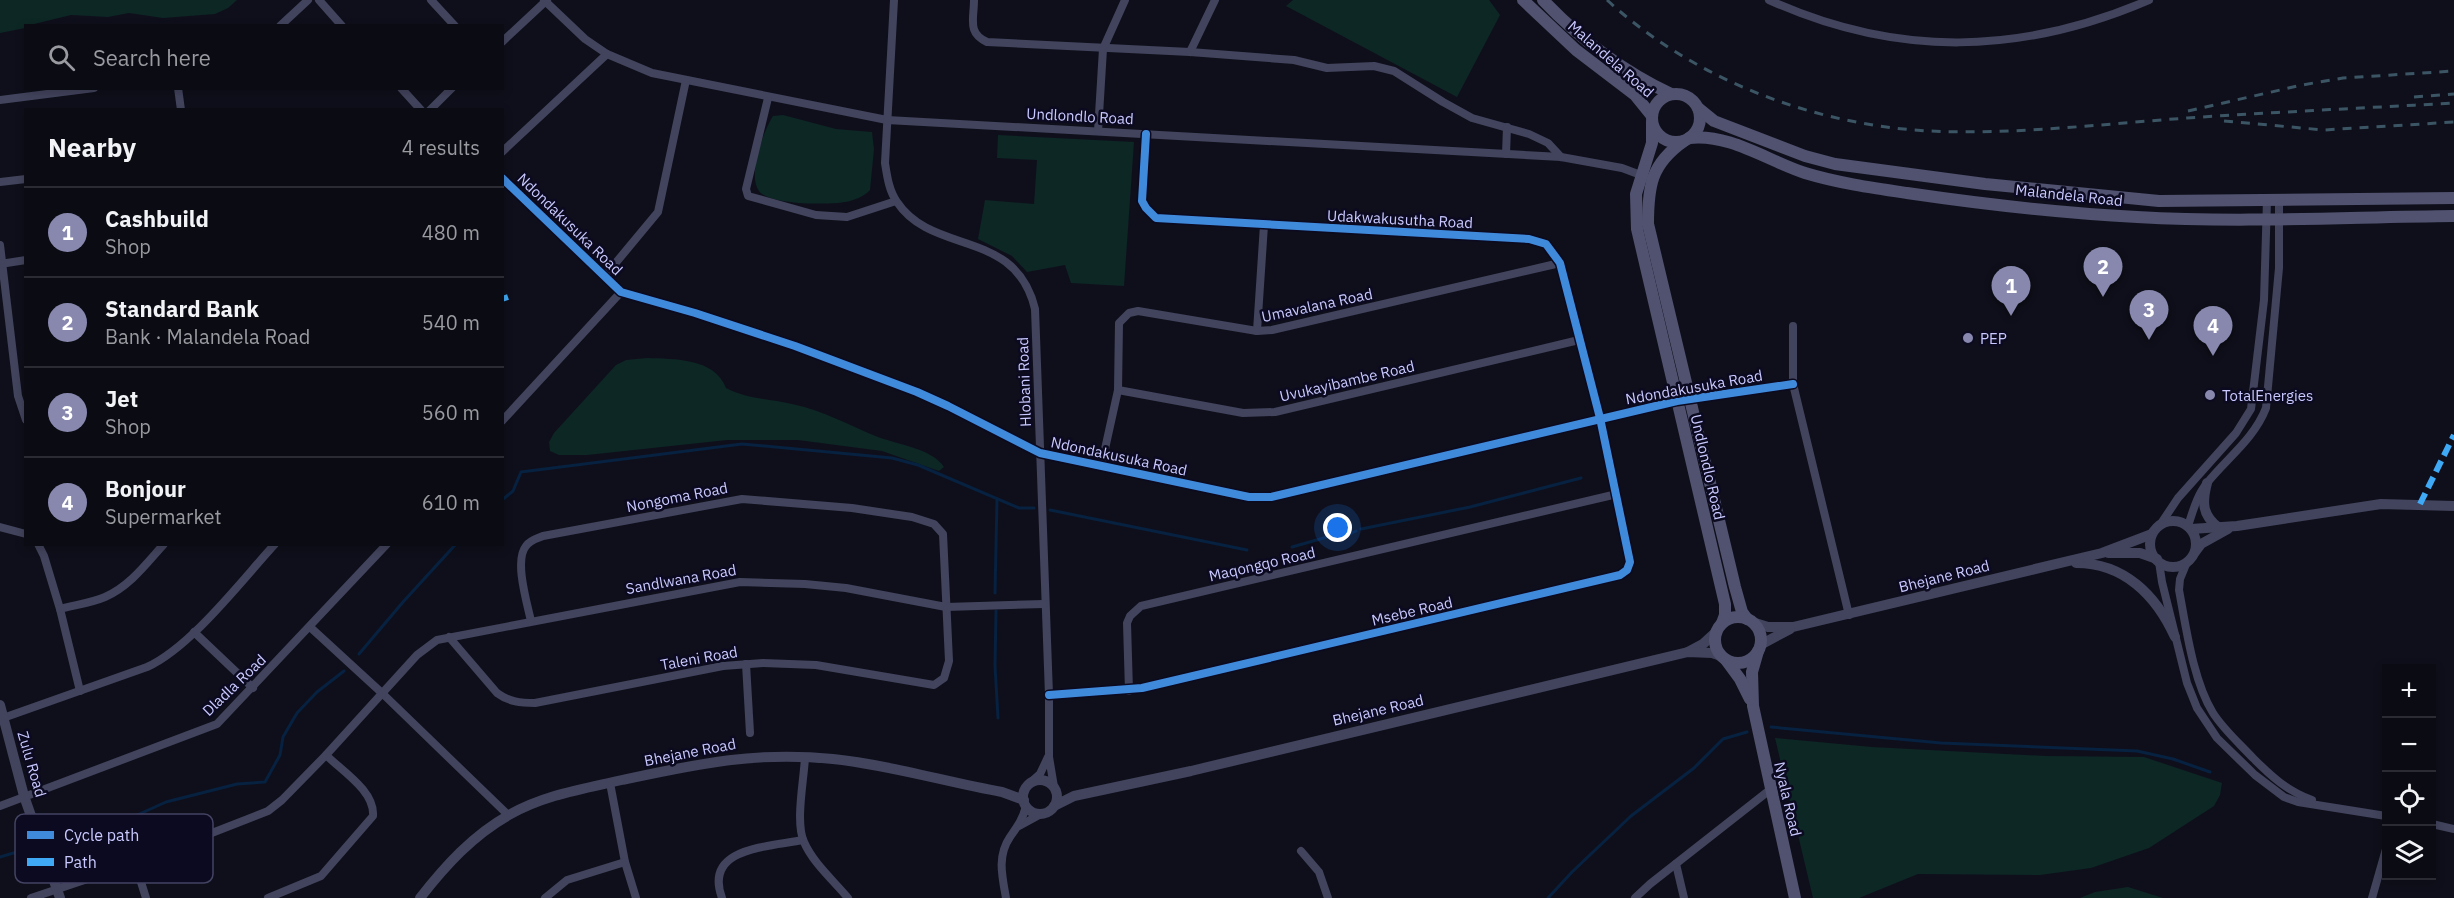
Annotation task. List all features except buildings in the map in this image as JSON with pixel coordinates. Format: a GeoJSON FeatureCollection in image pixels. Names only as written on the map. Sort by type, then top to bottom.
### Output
{"type":"FeatureCollection","features":[{"type":"Feature","properties":{"kind":"main road","name":"Malandela Road"},"geometry":{"type":"LineString","coordinates":[[1523,0],[1576,50],[1635,95],[1652,119]]}},
{"type":"Feature","properties":{"kind":"main road","name":"Malandela Road"},"geometry":{"type":"LineString","coordinates":[[1543,0],[1602,53],[1628,71],[1671,94]]}},
{"type":"Feature","properties":{"kind":"main road"},"geometry":{"type":"LineString","coordinates":[[1671,94],[1684,95],[1695,102],[1700,125],[1687,140],[1674,142],[1664,139],[1656,131],[1652,119],[1660,99],[1671,94]]}},
{"type":"Feature","properties":{"kind":"main road","name":"Malandela Road"},"geometry":{"type":"LineString","coordinates":[[1698,108],[1714,121],[1805,156],[1835,164],[1973,183],[2128,200],[2454,198]]}},
{"type":"Feature","properties":{"kind":"main road","name":"Undlondlo Road"},"geometry":{"type":"LineString","coordinates":[[1652,119],[1652,143],[1646,177],[1648,224],[1735,587],[1742,612],[1750,620]]}},
{"type":"Feature","properties":{"kind":"main road","name":"Malandela Road"},"geometry":{"type":"LineString","coordinates":[[1687,140],[1703,136],[1720,140],[1803,172],[1835,181],[1908,193],[2116,216],[2280,219],[2454,216]]}},
{"type":"Feature","properties":{"kind":"main road","name":"Undlondlo Road"},"geometry":{"type":"LineString","coordinates":[[1687,140],[1646,177],[1636,194],[1637,229],[1725,604],[1725,615],[1719,628]]}},
{"type":"Feature","properties":{"kind":"main road"},"geometry":{"type":"LineString","coordinates":[[1736,617],[1750,620],[1760,632],[1759,648],[1750,660],[1744,662],[1738,663],[1724,658],[1716,647],[1719,628],[1736,617]]}},
{"type":"Feature","properties":{"kind":"main road","name":"Nyala Road"},"geometry":{"type":"LineString","coordinates":[[1759,648],[1752,672],[1753,706],[1795,898]]}},
{"type":"Feature","properties":{"kind":"main road","name":"Nyala Road"},"geometry":{"type":"LineString","coordinates":[[1724,658],[1740,679],[1753,706]]}},
{"type":"Feature","properties":{"kind":"street"},"geometry":{"type":"LineString","coordinates":[[282,24],[308,0]]}},
{"type":"Feature","properties":{"kind":"street"},"geometry":{"type":"LineString","coordinates":[[319,0],[340,24]]}},
{"type":"Feature","properties":{"kind":"street"},"geometry":{"type":"LineString","coordinates":[[431,0],[453,24]]}},
{"type":"Feature","properties":{"kind":"street"},"geometry":{"type":"LineString","coordinates":[[504,40],[545,0]]}},
{"type":"Feature","properties":{"kind":"street","name":"Undlondlo Road"},"geometry":{"type":"LineString","coordinates":[[545,0],[585,39],[607,54],[652,73],[887,120],[1561,157],[1622,168],[1646,177]]}},
{"type":"Feature","properties":{"kind":"street","name":"Hlobani Road"},"geometry":{"type":"LineString","coordinates":[[894,0],[885,163],[888,182],[896,201],[918,223],[937,233],[993,253],[1011,265],[1029,288],[1035,309],[1048,757],[1055,788]]}},
{"type":"Feature","properties":{"kind":"street"},"geometry":{"type":"LineString","coordinates":[[974,0],[974,34],[987,42],[1190,52],[1294,60],[1327,68],[1363,64],[1394,71],[1472,118],[1529,134],[1548,143],[1561,157]]}},
{"type":"Feature","properties":{"kind":"street"},"geometry":{"type":"LineString","coordinates":[[1098,131],[1104,49],[1125,0]]}},
{"type":"Feature","properties":{"kind":"street"},"geometry":{"type":"LineString","coordinates":[[1190,52],[1215,0]]}},
{"type":"Feature","properties":{"kind":"street"},"geometry":{"type":"LineString","coordinates":[[1769,0],[1851,28],[1910,40],[1948,43],[2001,41],[2070,29],[2111,16],[2149,0]]}},
{"type":"Feature","properties":{"kind":"street"},"geometry":{"type":"LineString","coordinates":[[504,150],[607,54]]}},
{"type":"Feature","properties":{"kind":"street"},"geometry":{"type":"LineString","coordinates":[[604,277],[658,212],[686,81]]}},
{"type":"Feature","properties":{"kind":"street"},"geometry":{"type":"LineString","coordinates":[[0,100],[78,90]]}},
{"type":"Feature","properties":{"kind":"street"},"geometry":{"type":"LineString","coordinates":[[178,90],[181,108]]}},
{"type":"Feature","properties":{"kind":"street"},"geometry":{"type":"LineString","coordinates":[[403,90],[419,108]]}},
{"type":"Feature","properties":{"kind":"street"},"geometry":{"type":"LineString","coordinates":[[433,108],[450,90]]}},
{"type":"Feature","properties":{"kind":"street"},"geometry":{"type":"LineString","coordinates":[[768,98],[746,189],[748,196],[816,215],[847,217],[896,201]]}},
{"type":"Feature","properties":{"kind":"street"},"geometry":{"type":"LineString","coordinates":[[1506,154],[1507,127]]}},
{"type":"Feature","properties":{"kind":"street","name":"Udakwakusutha Road"},"geometry":{"type":"LineString","coordinates":[[1146,135],[1142,201],[1150,214],[1156,218],[1529,239],[1546,244],[1560,263]]}},
{"type":"Feature","properties":{"kind":"street"},"geometry":{"type":"LineString","coordinates":[[0,182],[24,179]]}},
{"type":"Feature","properties":{"kind":"street","name":"Ndondakusuka Road"},"geometry":{"type":"LineString","coordinates":[[504,180],[621,292],[784,342],[917,392],[1040,453],[1249,497],[1270,497],[1677,401],[1793,384]]}},
{"type":"Feature","properties":{"kind":"street"},"geometry":{"type":"LineString","coordinates":[[2273,200],[2265,218],[2264,300],[2252,409],[2243,424],[2178,498],[2156,529],[2151,549],[2158,560],[2175,637],[2192,698],[2204,722],[2217,738],[2255,775],[2284,797],[2298,802],[2382,815]]}},
{"type":"Feature","properties":{"kind":"street"},"geometry":{"type":"LineString","coordinates":[[2195,552],[2195,538],[2189,527],[2198,498],[2207,483],[2256,428],[2262,417],[2268,395],[2279,267],[2280,219],[2273,200]]}},
{"type":"Feature","properties":{"kind":"street"},"geometry":{"type":"LineString","coordinates":[[1257,332],[1264,225]]}},
{"type":"Feature","properties":{"kind":"street"},"geometry":{"type":"LineString","coordinates":[[0,245],[18,396],[24,414]]}},
{"type":"Feature","properties":{"kind":"street"},"geometry":{"type":"LineString","coordinates":[[1,263],[24,260]]}},
{"type":"Feature","properties":{"kind":"street"},"geometry":{"type":"LineString","coordinates":[[1560,263],[1600,418]]}},
{"type":"Feature","properties":{"kind":"street","name":"Umavalana Road"},"geometry":{"type":"LineString","coordinates":[[1101,466],[1118,390],[1119,323],[1129,312],[1138,310],[1257,332],[1560,263]]}},
{"type":"Feature","properties":{"kind":"street"},"geometry":{"type":"LineString","coordinates":[[504,419],[621,292]]}},
{"type":"Feature","properties":{"kind":"street"},"geometry":{"type":"LineString","coordinates":[[1793,326],[1793,384],[1849,615]]}},
{"type":"Feature","properties":{"kind":"street","name":"Uvukayibambe Road"},"geometry":{"type":"LineString","coordinates":[[1118,390],[1243,413],[1275,412],[1579,340]]}},
{"type":"Feature","properties":{"kind":"street"},"geometry":{"type":"LineString","coordinates":[[2257,356],[2271,357]]}},
{"type":"Feature","properties":{"kind":"street","name":"Msebe Road"},"geometry":{"type":"LineString","coordinates":[[1048,695],[1129,691],[1620,575],[1627,570],[1630,562],[1600,418]]}},
{"type":"Feature","properties":{"kind":"street"},"geometry":{"type":"LineString","coordinates":[[2225,445],[2234,454]]}},
{"type":"Feature","properties":{"kind":"street"},"geometry":{"type":"LineString","coordinates":[[2207,483],[2204,508],[2217,527]]}},
{"type":"Feature","properties":{"kind":"street","name":"Maqongqo Road"},"geometry":{"type":"LineString","coordinates":[[1129,691],[1127,623],[1130,616],[1141,606],[1617,494]]}},
{"type":"Feature","properties":{"kind":"street","name":"Nongoma Road"},"geometry":{"type":"LineString","coordinates":[[531,621],[521,560],[525,547],[534,540],[742,499],[852,507],[912,517],[934,524],[943,534],[946,607]]}},
{"type":"Feature","properties":{"kind":"street"},"geometry":{"type":"LineString","coordinates":[[2156,529],[2174,521],[2189,527],[2236,526],[2381,504],[2454,506]]}},
{"type":"Feature","properties":{"kind":"street"},"geometry":{"type":"LineString","coordinates":[[2236,526],[2214,535],[2201,544],[2187,562],[2180,579],[2179,590],[2201,688],[2224,728],[2271,777],[2293,792],[2324,805]]}},
{"type":"Feature","properties":{"kind":"street"},"geometry":{"type":"LineString","coordinates":[[0,527],[24,533]]}},
{"type":"Feature","properties":{"kind":"street","name":"Bhejane Road"},"geometry":{"type":"LineString","coordinates":[[1750,620],[1768,627],[1793,627],[1849,615],[2102,553],[2156,529]]}},
{"type":"Feature","properties":{"kind":"street"},"geometry":{"type":"LineString","coordinates":[[39,546],[60,609],[80,691]]}},
{"type":"Feature","properties":{"kind":"street"},"geometry":{"type":"LineString","coordinates":[[60,609],[103,598],[114,592],[138,574],[159,546]]}},
{"type":"Feature","properties":{"kind":"street"},"geometry":{"type":"LineString","coordinates":[[3,718],[154,664],[175,650],[194,632],[273,546]]}},
{"type":"Feature","properties":{"kind":"street","name":"Dladla Road"},"geometry":{"type":"LineString","coordinates":[[0,806],[213,726],[253,688],[385,546]]}},
{"type":"Feature","properties":{"kind":"street","name":"Bhejane Road"},"geometry":{"type":"LineString","coordinates":[[2102,553],[2140,553],[2158,560]]}},
{"type":"Feature","properties":{"kind":"street"},"geometry":{"type":"LineString","coordinates":[[2158,560],[2173,567],[2187,562]]}},
{"type":"Feature","properties":{"kind":"street"},"geometry":{"type":"LineString","coordinates":[[2058,563],[2092,564],[2116,570],[2125,575],[2162,611],[2175,637]]}},
{"type":"Feature","properties":{"kind":"street","name":"Sandlwana Road"},"geometry":{"type":"LineString","coordinates":[[213,833],[268,811],[282,800],[425,648],[436,640],[740,582],[846,588],[946,607],[1044,604]]}},
{"type":"Feature","properties":{"kind":"street","name":"Taleni Road"},"geometry":{"type":"LineString","coordinates":[[449,637],[497,693],[520,703],[536,703],[723,666],[746,664],[816,666],[934,685],[947,673],[949,661],[946,607]]}},
{"type":"Feature","properties":{"kind":"street"},"geometry":{"type":"LineString","coordinates":[[309,627],[383,694],[508,815]]}},
{"type":"Feature","properties":{"kind":"street","name":"Bhejane Road"},"geometry":{"type":"LineString","coordinates":[[1759,648],[1793,627]]}},
{"type":"Feature","properties":{"kind":"street","name":"Bhejane Road"},"geometry":{"type":"LineString","coordinates":[[1054,806],[1074,796],[1688,652],[1703,644],[1719,628]]}},
{"type":"Feature","properties":{"kind":"street"},"geometry":{"type":"LineString","coordinates":[[194,632],[253,688]]}},
{"type":"Feature","properties":{"kind":"street","name":"Bhejane Road"},"geometry":{"type":"LineString","coordinates":[[1688,652],[1712,653],[1724,658]]}},
{"type":"Feature","properties":{"kind":"street"},"geometry":{"type":"LineString","coordinates":[[746,664],[750,733]]}},
{"type":"Feature","properties":{"kind":"street","name":"Zulu Road"},"geometry":{"type":"LineString","coordinates":[[0,705],[30,814]]}},
{"type":"Feature","properties":{"kind":"street"},"geometry":{"type":"LineString","coordinates":[[268,898],[321,876],[373,816],[374,808],[368,795],[326,755]]}},
{"type":"Feature","properties":{"kind":"street"},"geometry":{"type":"LineString","coordinates":[[805,757],[801,815],[803,840],[813,856],[848,898]]}},
{"type":"Feature","properties":{"kind":"street","name":"Bhejane Road"},"geometry":{"type":"LineString","coordinates":[[420,898],[465,847],[508,815],[540,800],[572,790],[725,759],[805,757],[863,764],[1002,792],[1025,803]]}},
{"type":"Feature","properties":{"kind":"street"},"geometry":{"type":"LineString","coordinates":[[1006,898],[1000,860],[1004,848],[1019,826],[1028,785],[1040,774],[1048,757]]}},
{"type":"Feature","properties":{"kind":"street"},"geometry":{"type":"LineString","coordinates":[[1028,785],[1043,780],[1074,796]]}},
{"type":"Feature","properties":{"kind":"street"},"geometry":{"type":"LineString","coordinates":[[610,783],[625,862],[636,898]]}},
{"type":"Feature","properties":{"kind":"street","name":"Bhejane Road"},"geometry":{"type":"LineString","coordinates":[[1002,792],[1028,785]]}},
{"type":"Feature","properties":{"kind":"street"},"geometry":{"type":"LineString","coordinates":[[1019,826],[1054,806],[1057,799],[1055,788]]}},
{"type":"Feature","properties":{"kind":"street"},"geometry":{"type":"LineString","coordinates":[[1635,898],[1771,789]]}},
{"type":"Feature","properties":{"kind":"street"},"geometry":{"type":"LineString","coordinates":[[1025,803],[1033,812],[1041,814]]}},
{"type":"Feature","properties":{"kind":"street"},"geometry":{"type":"LineString","coordinates":[[2436,825],[2454,829]]}},
{"type":"Feature","properties":{"kind":"street"},"geometry":{"type":"LineString","coordinates":[[722,898],[718,880],[720,869],[726,861],[742,853],[803,840]]}},
{"type":"Feature","properties":{"kind":"street"},"geometry":{"type":"LineString","coordinates":[[1301,851],[1319,872],[1328,898]]}},
{"type":"Feature","properties":{"kind":"street"},"geometry":{"type":"LineString","coordinates":[[545,898],[567,880],[625,862]]}},
{"type":"Feature","properties":{"kind":"street"},"geometry":{"type":"LineString","coordinates":[[1676,864],[1684,898]]}},
{"type":"Feature","properties":{"kind":"street"},"geometry":{"type":"LineString","coordinates":[[2373,898],[2382,864]]}},
{"type":"Feature","properties":{"kind":"street","name":"Sandlwana Road"},"geometry":{"type":"LineString","coordinates":[[31,898],[58,893],[84,883]]}},
{"type":"Feature","properties":{"kind":"street"},"geometry":{"type":"LineString","coordinates":[[141,883],[146,898]]}},
{"type":"Feature","properties":{"kind":"green space"},"geometry":{"type":"Polygon","coordinates":[[[0,0],[237,0],[228,8],[215,14],[163,18],[129,13],[108,17],[71,15],[34,24],[24,24],[24,28],[0,33],[0,0]]]}},
{"type":"Feature","properties":{"kind":"green space"},"geometry":{"type":"Polygon","coordinates":[[[1293,0],[1489,0],[1500,15],[1457,97],[1286,6],[1293,0]]]}},
{"type":"Feature","properties":{"kind":"green space"},"geometry":{"type":"Polygon","coordinates":[[[783,115],[836,129],[872,132],[874,149],[870,190],[852,201],[826,204],[774,199],[759,191],[755,174],[761,142],[773,116],[783,115]]]}},
{"type":"Feature","properties":{"kind":"green space"},"geometry":{"type":"Polygon","coordinates":[[[998,135],[1134,142],[1124,286],[1071,283],[1065,265],[1027,272],[1012,256],[978,239],[985,200],[1034,204],[1037,160],[997,158],[998,135]]]}},
{"type":"Feature","properties":{"kind":"green space"},"geometry":{"type":"Polygon","coordinates":[[[647,358],[681,360],[703,366],[713,371],[721,378],[726,388],[734,392],[815,410],[878,437],[923,451],[944,467],[939,471],[882,451],[798,440],[727,440],[587,455],[559,455],[550,451],[549,442],[554,433],[616,365],[626,360],[647,358]]]}},
{"type":"Feature","properties":{"kind":"green space"},"geometry":{"type":"Polygon","coordinates":[[[1775,738],[1872,747],[2046,756],[2144,757],[2222,783],[2220,795],[2214,806],[2149,848],[2091,868],[2040,875],[1918,874],[1859,898],[1813,898],[1775,738]]]}},
{"type":"Feature","properties":{"kind":"green space"},"geometry":{"type":"Polygon","coordinates":[[[2128,887],[2163,898],[2080,898],[2095,892],[2128,887]]]}},
{"type":"Feature","properties":{"kind":"waterway"},"geometry":{"type":"LineString","coordinates":[[504,498],[513,491],[521,472],[742,444],[892,458],[918,465],[1019,508],[1034,508]]}},
{"type":"Feature","properties":{"kind":"waterway"},"geometry":{"type":"LineString","coordinates":[[1361,529],[1470,507],[1581,478]]}},
{"type":"Feature","properties":{"kind":"waterway"},"geometry":{"type":"LineString","coordinates":[[995,593],[997,499]]}},
{"type":"Feature","properties":{"kind":"waterway"},"geometry":{"type":"LineString","coordinates":[[1050,510],[1247,550]]}},
{"type":"Feature","properties":{"kind":"waterway"},"geometry":{"type":"LineString","coordinates":[[1292,547],[1334,535],[1345,536],[1356,531]]}},
{"type":"Feature","properties":{"kind":"waterway"},"geometry":{"type":"LineString","coordinates":[[359,654],[454,546]]}},
{"type":"Feature","properties":{"kind":"waterway"},"geometry":{"type":"LineString","coordinates":[[996,611],[995,666],[998,718]]}},
{"type":"Feature","properties":{"kind":"waterway"},"geometry":{"type":"LineString","coordinates":[[139,814],[166,802],[237,784],[265,782],[280,755],[283,737],[297,713],[317,692],[344,671]]}},
{"type":"Feature","properties":{"kind":"waterway"},"geometry":{"type":"LineString","coordinates":[[1771,727],[1941,743],[2137,751],[2173,759],[2210,772]]}},
{"type":"Feature","properties":{"kind":"waterway"},"geometry":{"type":"LineString","coordinates":[[1548,898],[1631,816],[1694,768],[1723,739],[1747,732]]}},
{"type":"Feature","properties":{"kind":"waterway"},"geometry":{"type":"LineString","coordinates":[[0,857],[15,853]]}},
{"type":"Feature","properties":{"kind":"railway"},"geometry":{"type":"LineString","coordinates":[[1607,0],[1677,53],[1716,75],[1799,108],[1885,127],[1929,131],[1993,132],[2454,103]]}},
{"type":"Feature","properties":{"kind":"railway"},"geometry":{"type":"LineString","coordinates":[[2188,111],[2343,78],[2454,71]]}},
{"type":"Feature","properties":{"kind":"railway"},"geometry":{"type":"LineString","coordinates":[[2414,97],[2454,94]]}},
{"type":"Feature","properties":{"kind":"railway"},"geometry":{"type":"LineString","coordinates":[[2224,121],[2324,130],[2454,122]]}},
{"type":"Feature","properties":{"kind":"marked path"},"geometry":{"type":"LineString","coordinates":[[504,298],[508,297]]}},
{"type":"Feature","properties":{"kind":"marked path"},"geometry":{"type":"LineString","coordinates":[[2420,504],[2454,435]]}},
{"type":"Feature","properties":{"kind":"cycle path"},"geometry":{"type":"LineString","coordinates":[[1049,695],[1142,688],[1620,575],[1627,570],[1630,562],[1600,418],[1560,263],[1546,244],[1529,239],[1156,218],[1142,201],[1146,134]]}},
{"type":"Feature","properties":{"kind":"cycle path"},"geometry":{"type":"LineString","coordinates":[[504,180],[621,292],[695,313],[795,346],[917,392],[1040,453],[1249,497],[1271,497],[1677,401],[1793,384]]}},
{"type":"Feature","properties":{"kind":"place","name":"Standard Bank"},"geometry":{"type":"Point","coordinates":[2103,297]}},
{"type":"Feature","properties":{"kind":"place","name":"Cashbuild"},"geometry":{"type":"Point","coordinates":[2011,316]}},
{"type":"Feature","properties":{"kind":"place","name":"PEP"},"geometry":{"type":"Point","coordinates":[1968,338]}},
{"type":"Feature","properties":{"kind":"place","name":"Jet"},"geometry":{"type":"Point","coordinates":[2149,340]}},
{"type":"Feature","properties":{"kind":"place","name":"Bonjour"},"geometry":{"type":"Point","coordinates":[2213,356]}},
{"type":"Feature","properties":{"kind":"place","name":"TotalEnergies"},"geometry":{"type":"Point","coordinates":[2210,395]}}]}
